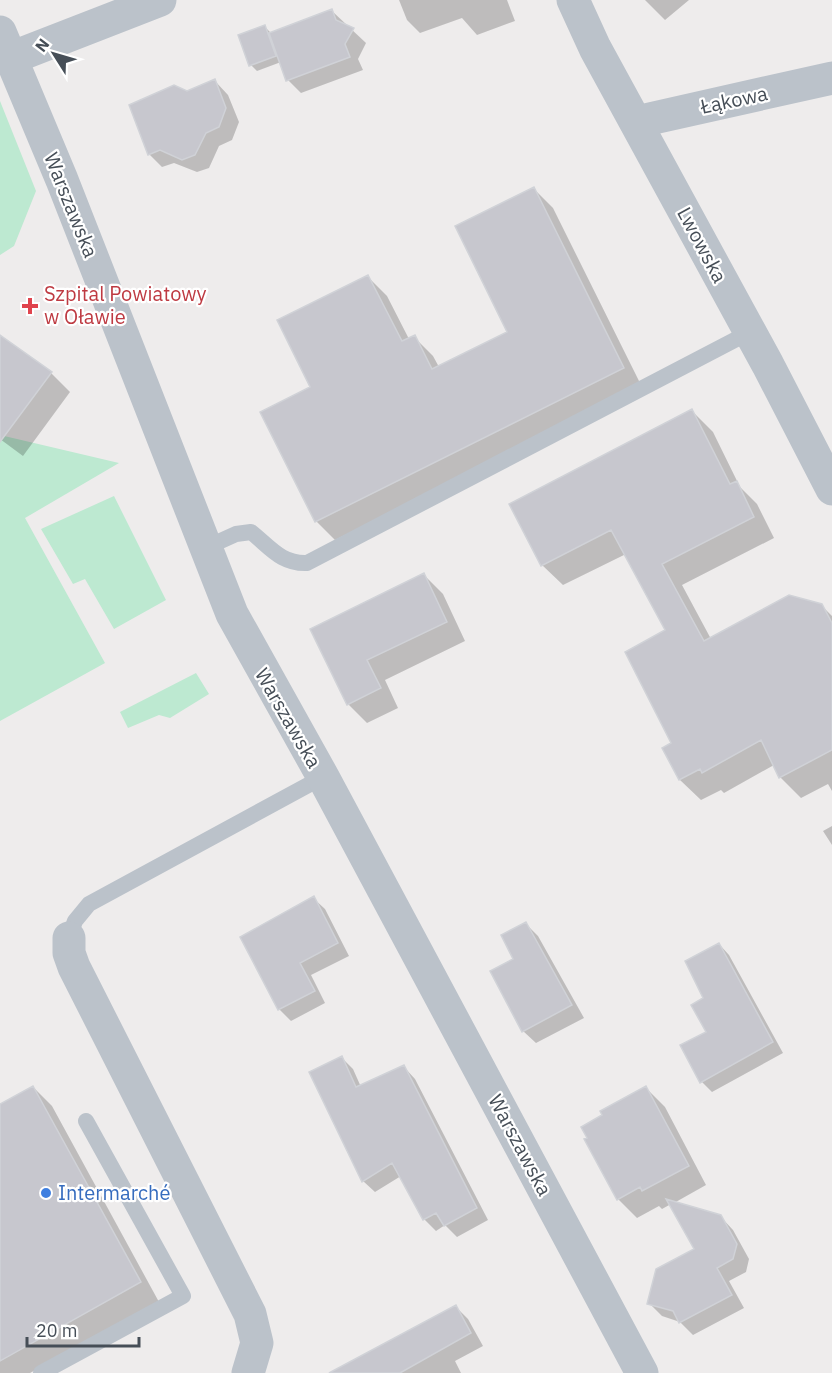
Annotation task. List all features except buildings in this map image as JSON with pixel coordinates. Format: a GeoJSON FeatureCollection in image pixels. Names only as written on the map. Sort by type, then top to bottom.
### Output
{"type":"FeatureCollection","features":[{"type":"Feature","properties":{"kind":"street"},"geometry":{"type":"LineString","coordinates":[[6,45],[160,0]]}},
{"type":"Feature","properties":{"kind":"street","name":"Lwowska"},"geometry":{"type":"LineString","coordinates":[[573,0],[595,48],[750,332],[832,489]]}},
{"type":"Feature","properties":{"kind":"street","name":"Warszawska"},"geometry":{"type":"LineString","coordinates":[[6,45],[205,548],[249,649],[323,777],[642,1373]]}},
{"type":"Feature","properties":{"kind":"street","name":"Łąkowa"},"geometry":{"type":"LineString","coordinates":[[636,122],[832,78]]}},
{"type":"Feature","properties":{"kind":"street"},"geometry":{"type":"LineString","coordinates":[[69,938],[69,953],[74,967],[250,1314],[257,1343],[248,1373]]}},
{"type":"Feature","properties":{"kind":"lane"},"geometry":{"type":"LineString","coordinates":[[205,548],[236,534],[251,532],[278,557],[295,563],[307,563],[750,332]]}},
{"type":"Feature","properties":{"kind":"lane"},"geometry":{"type":"LineString","coordinates":[[69,938],[75,921],[89,904],[323,777]]}},
{"type":"Feature","properties":{"kind":"lane"},"geometry":{"type":"LineString","coordinates":[[41,1373],[183,1296],[86,1121]]}},
{"type":"Feature","properties":{"kind":"green space"},"geometry":{"type":"Polygon","coordinates":[[[0,101],[36,191],[14,246],[0,255],[0,101]]]}},
{"type":"Feature","properties":{"kind":"green space"},"geometry":{"type":"Polygon","coordinates":[[[0,435],[119,463],[25,518],[105,663],[0,721],[0,435]]]}},
{"type":"Feature","properties":{"kind":"green space"},"geometry":{"type":"Polygon","coordinates":[[[114,496],[166,600],[114,629],[85,579],[73,584],[41,529],[114,496]]]}},
{"type":"Feature","properties":{"kind":"green space"},"geometry":{"type":"Polygon","coordinates":[[[196,673],[209,694],[170,718],[159,715],[128,728],[120,712],[196,673]]]}},
{"type":"Feature","properties":{"kind":"place","name":"Szpital Powiatowy w Oławie"},"geometry":{"type":"Point","coordinates":[30,306]}},
{"type":"Feature","properties":{"kind":"place","name":"Intermarché"},"geometry":{"type":"Point","coordinates":[46,1193]}}]}
